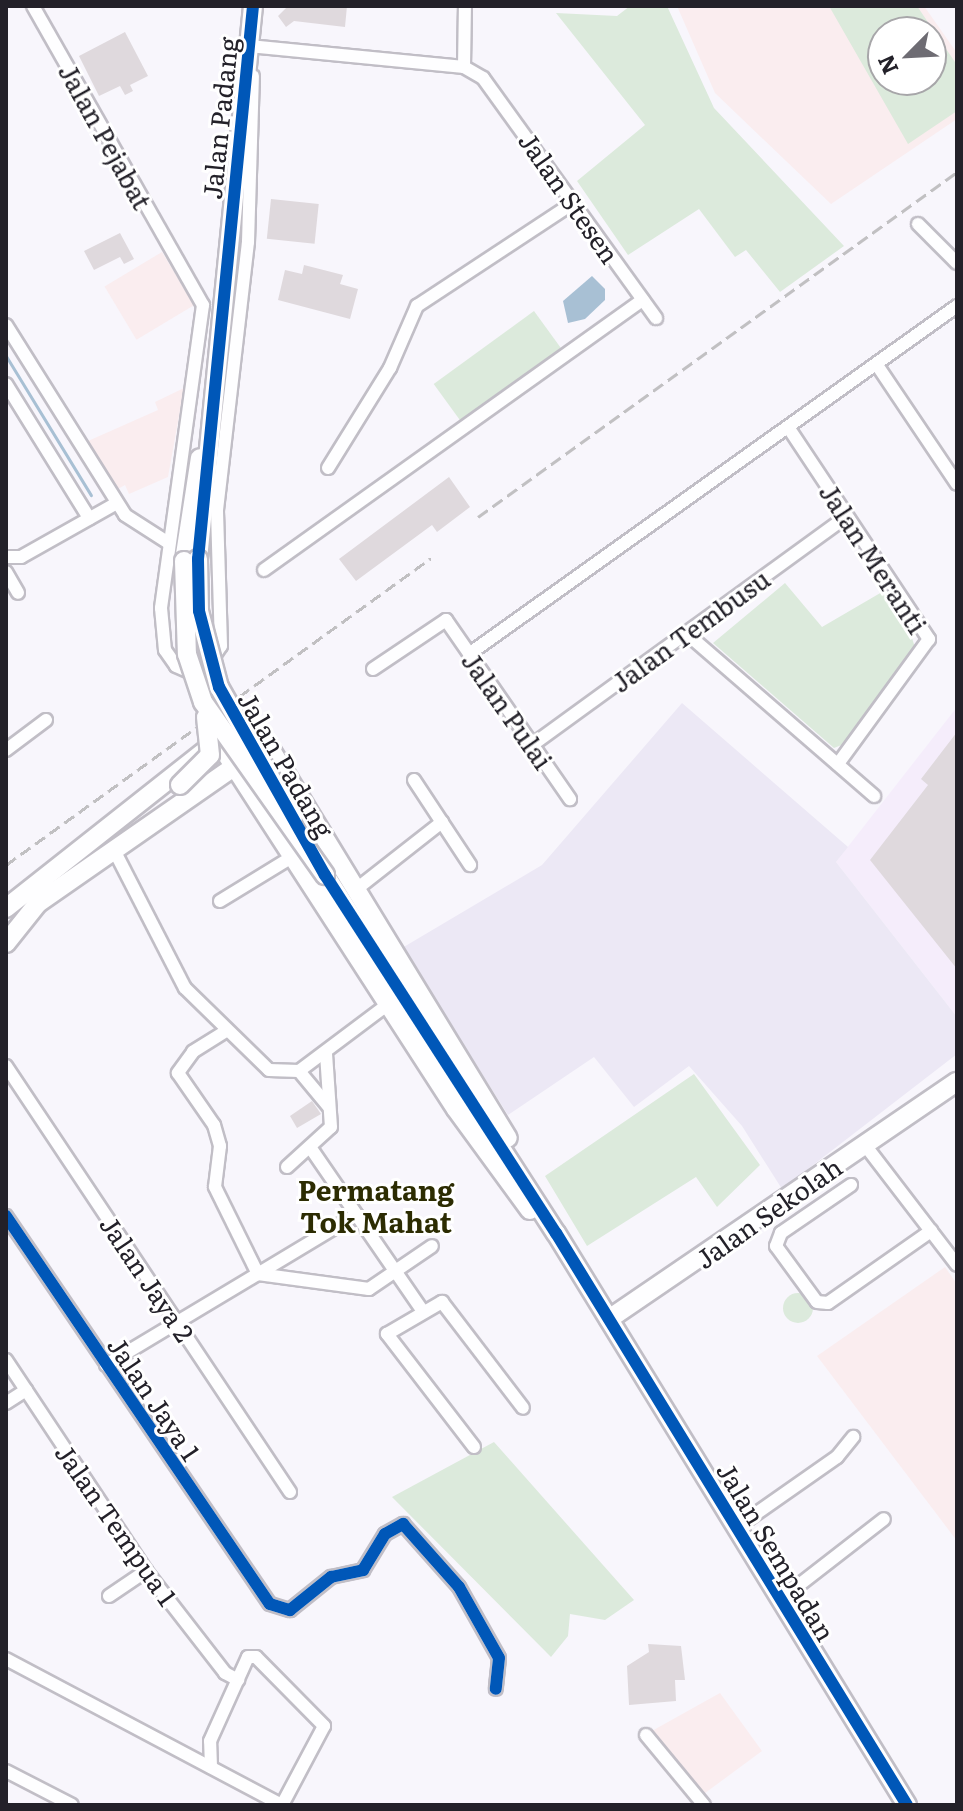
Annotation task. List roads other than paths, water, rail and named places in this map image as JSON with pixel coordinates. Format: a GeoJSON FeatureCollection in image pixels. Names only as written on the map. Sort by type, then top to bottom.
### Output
{"type":"FeatureCollection","features":[{"type":"Feature","properties":{"kind":"street","name":"Jalan Pejabat"},"geometry":{"type":"LineString","coordinates":[[33,6],[203,305],[167,542]]}},
{"type":"Feature","properties":{"kind":"street","name":"Jalan Padang"},"geometry":{"type":"LineString","coordinates":[[233,749],[199,611],[208,426],[253,6]]}},
{"type":"Feature","properties":{"kind":"street"},"geometry":{"type":"LineString","coordinates":[[6,325],[117,503],[167,542],[165,650],[182,671],[197,671],[221,646],[217,510],[248,242],[254,78],[248,52],[464,67],[465,6]]}},
{"type":"Feature","properties":{"kind":"street","name":"Jalan Stesen"},"geometry":{"type":"LineString","coordinates":[[464,67],[483,78],[656,318]]}},
{"type":"Feature","properties":{"kind":"street"},"geometry":{"type":"LineString","coordinates":[[328,468],[390,368],[417,306],[573,203]]}},
{"type":"Feature","properties":{"kind":"street"},"geometry":{"type":"LineString","coordinates":[[918,224],[956,259]]}},
{"type":"Feature","properties":{"kind":"street"},"geometry":{"type":"LineString","coordinates":[[264,570],[643,300]]}},
{"type":"Feature","properties":{"kind":"street"},"geometry":{"type":"LineString","coordinates":[[469,654],[957,306]]}},
{"type":"Feature","properties":{"kind":"street"},"geometry":{"type":"LineString","coordinates":[[877,365],[953,470],[957,484]]}},
{"type":"Feature","properties":{"kind":"street"},"geometry":{"type":"LineString","coordinates":[[6,384],[89,518]]}},
{"type":"Feature","properties":{"kind":"street","name":"Jalan Padang"},"geometry":{"type":"LineString","coordinates":[[208,426],[184,561],[187,654],[203,702],[233,749],[325,875],[609,1319]]}},
{"type":"Feature","properties":{"kind":"street","name":"Jalan Meranti"},"geometry":{"type":"LineString","coordinates":[[788,427],[929,639],[838,764]]}},
{"type":"Feature","properties":{"kind":"street"},"geometry":{"type":"LineString","coordinates":[[6,557],[21,557],[117,503]]}},
{"type":"Feature","properties":{"kind":"street","name":"Jalan Tembusu"},"geometry":{"type":"LineString","coordinates":[[532,745],[847,516]]}},
{"type":"Feature","properties":{"kind":"street"},"geometry":{"type":"LineString","coordinates":[[280,567],[288,553]]}},
{"type":"Feature","properties":{"kind":"street"},"geometry":{"type":"LineString","coordinates":[[6,572],[18,593]]}},
{"type":"Feature","properties":{"kind":"street","name":"Jalan Pulai"},"geometry":{"type":"LineString","coordinates":[[373,669],[446,620],[570,799]]}},
{"type":"Feature","properties":{"kind":"street"},"geometry":{"type":"LineString","coordinates":[[686,633],[874,796]]}},
{"type":"Feature","properties":{"kind":"street"},"geometry":{"type":"LineString","coordinates":[[180,785],[210,755],[203,702]]}},
{"type":"Feature","properties":{"kind":"street"},"geometry":{"type":"LineString","coordinates":[[7,747],[46,720]]}},
{"type":"Feature","properties":{"kind":"street"},"geometry":{"type":"LineString","coordinates":[[6,943],[38,903],[200,788],[247,733],[269,747],[354,891],[493,1114],[556,1233]]}},
{"type":"Feature","properties":{"kind":"street"},"geometry":{"type":"LineString","coordinates":[[6,908],[184,766],[233,749],[269,747]]}},
{"type":"Feature","properties":{"kind":"street"},"geometry":{"type":"LineString","coordinates":[[6,923],[55,874],[233,749]]}},
{"type":"Feature","properties":{"kind":"street"},"geometry":{"type":"LineString","coordinates":[[233,749],[253,797],[387,1005],[521,1202],[556,1233]]}},
{"type":"Feature","properties":{"kind":"street"},"geometry":{"type":"LineString","coordinates":[[184,766],[200,788]]}},
{"type":"Feature","properties":{"kind":"street"},"geometry":{"type":"LineString","coordinates":[[414,780],[470,865]]}},
{"type":"Feature","properties":{"kind":"street"},"geometry":{"type":"LineString","coordinates":[[200,788],[232,788],[253,797]]}},
{"type":"Feature","properties":{"kind":"street"},"geometry":{"type":"LineString","coordinates":[[354,891],[442,822]]}},
{"type":"Feature","properties":{"kind":"street"},"geometry":{"type":"LineString","coordinates":[[113,848],[164,955],[226,1031],[269,1070],[299,1071],[326,1054],[387,1005]]}},
{"type":"Feature","properties":{"kind":"street"},"geometry":{"type":"LineString","coordinates":[[220,901],[292,857]]}},
{"type":"Feature","properties":{"kind":"street"},"geometry":{"type":"LineString","coordinates":[[226,1031],[193,1052],[178,1073],[214,1125],[220,1146],[215,1187],[258,1274]]}},
{"type":"Feature","properties":{"kind":"street"},"geometry":{"type":"LineString","coordinates":[[287,1167],[312,1150],[331,1127],[326,1054]]}},
{"type":"Feature","properties":{"kind":"street","name":"Jalan Jaya 2"},"geometry":{"type":"LineString","coordinates":[[6,1066],[290,1492]]}},
{"type":"Feature","properties":{"kind":"street","name":"Jalan Sekolah"},"geometry":{"type":"LineString","coordinates":[[609,1319],[865,1145],[925,1100],[957,1069]]}},
{"type":"Feature","properties":{"kind":"street"},"geometry":{"type":"LineString","coordinates":[[299,1071],[329,1107]]}},
{"type":"Feature","properties":{"kind":"street","name":"Jalan Sekolah"},"geometry":{"type":"LineString","coordinates":[[925,1100],[957,1082]]}},
{"type":"Feature","properties":{"kind":"street"},"geometry":{"type":"LineString","coordinates":[[865,1145],[957,1265]]}},
{"type":"Feature","properties":{"kind":"street"},"geometry":{"type":"LineString","coordinates":[[312,1150],[422,1310]]}},
{"type":"Feature","properties":{"kind":"street"},"geometry":{"type":"LineString","coordinates":[[851,1185],[781,1233],[776,1246],[817,1302],[828,1303],[931,1231]]}},
{"type":"Feature","properties":{"kind":"street"},"geometry":{"type":"LineString","coordinates":[[106,1365],[356,1215]]}},
{"type":"Feature","properties":{"kind":"street","name":"Jalan Jaya 1"},"geometry":{"type":"LineString","coordinates":[[6,1216],[270,1604],[290,1610],[331,1577],[363,1570],[385,1534],[403,1524],[459,1587],[499,1658],[496,1689]]}},
{"type":"Feature","properties":{"kind":"street"},"geometry":{"type":"LineString","coordinates":[[258,1274],[330,1279],[356,1289],[369,1289],[432,1246]]}},
{"type":"Feature","properties":{"kind":"street"},"geometry":{"type":"LineString","coordinates":[[474,1447],[387,1334],[422,1310],[442,1302],[523,1408]]}},
{"type":"Feature","properties":{"kind":"street","name":"Jalan Sempadan"},"geometry":{"type":"LineString","coordinates":[[609,1319],[907,1805]]}},
{"type":"Feature","properties":{"kind":"street","name":"Jalan Tempua 1"},"geometry":{"type":"LineString","coordinates":[[6,1360],[146,1571],[225,1673],[238,1680]]}},
{"type":"Feature","properties":{"kind":"street"},"geometry":{"type":"LineString","coordinates":[[6,1403],[26,1390]]}},
{"type":"Feature","properties":{"kind":"street"},"geometry":{"type":"LineString","coordinates":[[737,1527],[837,1457],[853,1437]]}},
{"type":"Feature","properties":{"kind":"street"},"geometry":{"type":"LineString","coordinates":[[781,1599],[884,1519]]}},
{"type":"Feature","properties":{"kind":"street"},"geometry":{"type":"LineString","coordinates":[[109,1596],[146,1571]]}},
{"type":"Feature","properties":{"kind":"street"},"geometry":{"type":"LineString","coordinates":[[6,1659],[282,1805],[324,1726],[256,1657],[248,1657],[210,1741],[211,1767]]}},
{"type":"Feature","properties":{"kind":"street"},"geometry":{"type":"LineString","coordinates":[[646,1735],[703,1805]]}},
{"type":"Feature","properties":{"kind":"street"},"geometry":{"type":"LineString","coordinates":[[6,1771],[72,1805]]}},
{"type":"Feature","properties":{"kind":"water"},"geometry":{"type":"Polygon","coordinates":[[[592,276],[605,289],[605,300],[585,319],[568,323],[563,301],[592,276]]]}},
{"type":"Feature","properties":{"kind":"waterway"},"geometry":{"type":"LineString","coordinates":[[6,356],[91,495]]}},
{"type":"Feature","properties":{"kind":"railway"},"geometry":{"type":"LineString","coordinates":[[478,517],[957,172]]}},
{"type":"Feature","properties":{"kind":"railway"},"geometry":{"type":"LineString","coordinates":[[6,865],[431,558]]}},
{"type":"Feature","properties":{"kind":"district","name":"Permatang Tok Mahat"},"geometry":{"type":"Point","coordinates":[376,1205]}}]}
